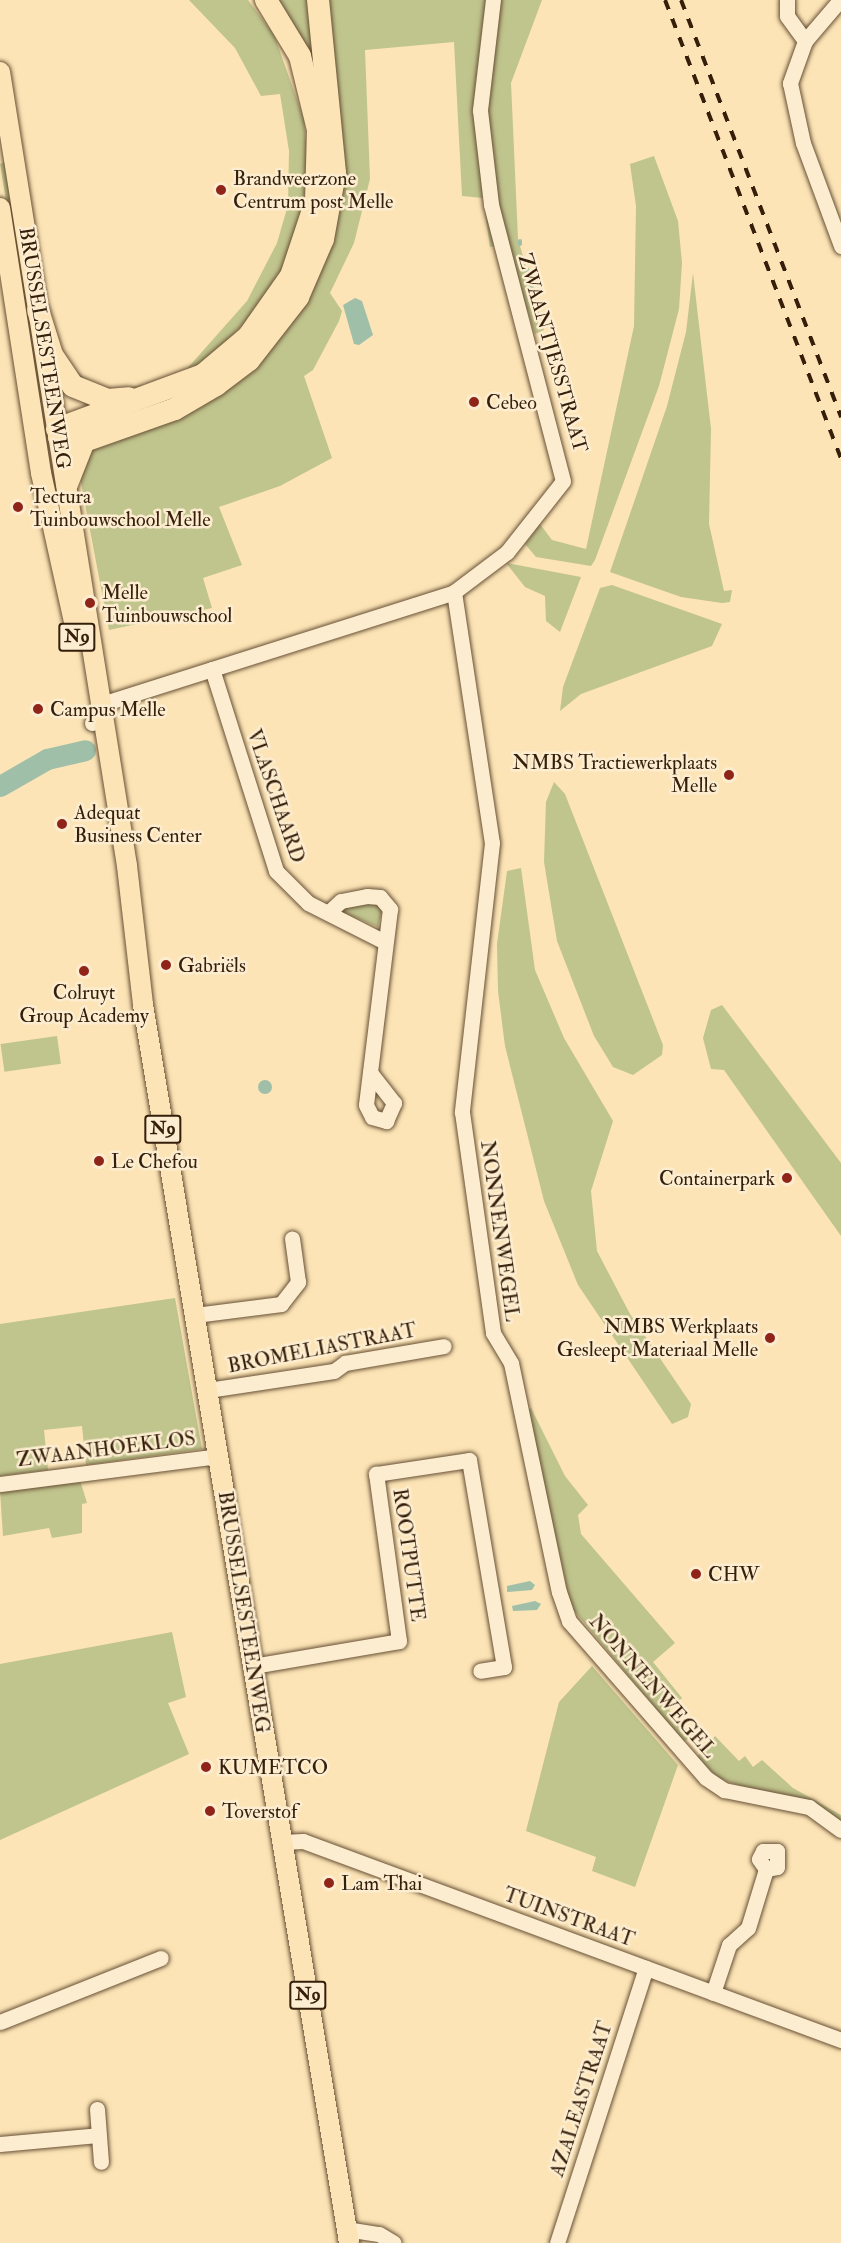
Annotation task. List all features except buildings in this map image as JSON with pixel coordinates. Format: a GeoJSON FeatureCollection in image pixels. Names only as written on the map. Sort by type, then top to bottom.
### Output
{"type":"FeatureCollection","features":[{"type":"Feature","properties":{"kind":"highway"},"geometry":{"type":"LineString","coordinates":[[56,434],[155,397],[203,375],[248,337],[278,299],[306,240],[320,162],[312,92],[300,56],[266,0]]}},
{"type":"Feature","properties":{"kind":"highway"},"geometry":{"type":"LineString","coordinates":[[56,434],[84,441],[175,409],[216,385],[278,328],[302,288],[323,238],[335,172],[318,0]]}},
{"type":"Feature","properties":{"kind":"highway"},"geometry":{"type":"LineString","coordinates":[[38,310],[52,355],[73,386],[108,400],[155,397]]}},
{"type":"Feature","properties":{"kind":"highway"},"geometry":{"type":"LineString","coordinates":[[67,484],[84,441]]}},
{"type":"Feature","properties":{"kind":"main road","name":"BRUSSELSESTEENWEG"},"geometry":{"type":"LineString","coordinates":[[0,72],[7,146],[38,310],[56,434],[67,484],[141,959],[140,980],[348,2236]]}},
{"type":"Feature","properties":{"kind":"main road","name":"BRUSSELSESTEENWEG"},"geometry":{"type":"LineString","coordinates":[[0,208],[41,473],[87,690],[131,958],[140,980]]}},
{"type":"Feature","properties":{"kind":"main road"},"geometry":{"type":"LineString","coordinates":[[31,397],[56,434],[41,473]]}},
{"type":"Feature","properties":{"kind":"street","name":"ZWAANTJESSTRAAT"},"geometry":{"type":"LineString","coordinates":[[102,705],[454,592],[507,552],[565,477],[491,204],[480,110],[494,0]]}},
{"type":"Feature","properties":{"kind":"street"},"geometry":{"type":"LineString","coordinates":[[787,0],[787,16],[805,41]]}},
{"type":"Feature","properties":{"kind":"street"},"geometry":{"type":"LineString","coordinates":[[840,0],[805,41],[791,70],[793,110],[841,246]]}},
{"type":"Feature","properties":{"kind":"street","name":"NONNENWEGEL"},"geometry":{"type":"LineString","coordinates":[[454,592],[492,843],[462,1112],[493,1333],[511,1363],[558,1592],[569,1621],[706,1778],[724,1790],[809,1807],[841,1830]]}},
{"type":"Feature","properties":{"kind":"street","name":"VLASCHAARD"},"geometry":{"type":"LineString","coordinates":[[212,669],[276,871],[308,903],[386,942]]}},
{"type":"Feature","properties":{"kind":"street"},"geometry":{"type":"LineString","coordinates":[[87,690],[102,705],[92,723]]}},
{"type":"Feature","properties":{"kind":"street"},"geometry":{"type":"LineString","coordinates":[[329,912],[341,901],[380,897],[390,909],[370,1072]]}},
{"type":"Feature","properties":{"kind":"street"},"geometry":{"type":"LineString","coordinates":[[195,1315],[281,1304],[298,1282],[292,1238]]}},
{"type":"Feature","properties":{"kind":"street","name":"BROMELIASTRAAT"},"geometry":{"type":"LineString","coordinates":[[208,1390],[334,1371],[345,1363],[444,1346]]}},
{"type":"Feature","properties":{"kind":"street","name":"ZWAANHOEKLOS"},"geometry":{"type":"LineString","coordinates":[[0,1484],[218,1456]]}},
{"type":"Feature","properties":{"kind":"street","name":"ROOTPUTTE"},"geometry":{"type":"LineString","coordinates":[[253,1666],[399,1641],[376,1474],[469,1460],[504,1667],[480,1671]]}},
{"type":"Feature","properties":{"kind":"street","name":"TUINSTRAAT"},"geometry":{"type":"LineString","coordinates":[[282,1842],[303,1841],[841,2040]]}},
{"type":"Feature","properties":{"kind":"street"},"geometry":{"type":"LineString","coordinates":[[712,1993],[729,1946],[748,1928],[766,1869]]}},
{"type":"Feature","properties":{"kind":"street"},"geometry":{"type":"LineString","coordinates":[[0,2022],[161,1958]]}},
{"type":"Feature","properties":{"kind":"street","name":"AZALEASTRAAT"},"geometry":{"type":"LineString","coordinates":[[556,2243],[646,1968]]}},
{"type":"Feature","properties":{"kind":"street"},"geometry":{"type":"LineString","coordinates":[[96,2109],[100,2162]]}},
{"type":"Feature","properties":{"kind":"street"},"geometry":{"type":"LineString","coordinates":[[0,2144],[98,2135]]}},
{"type":"Feature","properties":{"kind":"street"},"geometry":{"type":"LineString","coordinates":[[348,2236],[394,2243]]}},
{"type":"Feature","properties":{"kind":"green space"},"geometry":{"type":"Polygon","coordinates":[[[189,0],[248,0],[274,35],[304,119],[308,168],[302,218],[281,275],[260,308],[209,358],[181,377],[127,394],[82,385],[70,366],[93,385],[117,389],[156,383],[185,371],[247,301],[277,243],[288,205],[289,151],[280,94],[261,96],[235,48],[189,0]]]}},
{"type":"Feature","properties":{"kind":"green space"},"geometry":{"type":"Polygon","coordinates":[[[273,0],[309,0],[325,122],[273,0]]]}},
{"type":"Feature","properties":{"kind":"green space"},"geometry":{"type":"Polygon","coordinates":[[[327,0],[542,0],[511,83],[518,239],[544,330],[535,334],[506,244],[490,247],[483,198],[462,196],[454,42],[365,50],[370,179],[354,243],[330,293],[342,311],[339,321],[313,370],[304,376],[332,458],[280,486],[219,507],[242,565],[203,578],[212,608],[109,630],[79,472],[90,451],[255,366],[305,301],[332,241],[344,173],[327,0]]]}},
{"type":"Feature","properties":{"kind":"green space"},"geometry":{"type":"Polygon","coordinates":[[[654,156],[678,221],[682,263],[679,309],[659,386],[591,566],[536,557],[525,544],[540,524],[552,540],[586,549],[634,326],[636,206],[630,164],[654,156]]]}},
{"type":"Feature","properties":{"kind":"green space"},"geometry":{"type":"Polygon","coordinates":[[[10,160],[47,400],[39,402],[0,164],[10,160]]]}},
{"type":"Feature","properties":{"kind":"green space"},"geometry":{"type":"Polygon","coordinates":[[[693,273],[711,429],[709,524],[724,591],[732,590],[730,602],[722,603],[681,597],[610,572],[667,406],[686,332],[693,273]]]}},
{"type":"Feature","properties":{"kind":"green space"},"geometry":{"type":"Polygon","coordinates":[[[506,563],[581,577],[560,632],[546,621],[545,596],[525,587],[506,563]]]}},
{"type":"Feature","properties":{"kind":"green space"},"geometry":{"type":"Polygon","coordinates":[[[612,585],[722,624],[712,646],[581,694],[560,711],[563,687],[600,588],[612,585]]]}},
{"type":"Feature","properties":{"kind":"green space"},"geometry":{"type":"Polygon","coordinates":[[[554,782],[565,794],[663,1045],[662,1055],[633,1075],[613,1067],[594,1036],[557,941],[544,862],[546,802],[554,782]]]}},
{"type":"Feature","properties":{"kind":"green space"},"geometry":{"type":"Polygon","coordinates":[[[521,868],[535,970],[564,1038],[613,1121],[591,1191],[597,1251],[630,1314],[691,1404],[688,1417],[672,1424],[578,1285],[544,1201],[505,1046],[498,991],[497,944],[507,871],[521,868]]]}},
{"type":"Feature","properties":{"kind":"green space"},"geometry":{"type":"Polygon","coordinates":[[[374,900],[383,905],[378,927],[340,911],[344,905],[374,900]]]}},
{"type":"Feature","properties":{"kind":"green space"},"geometry":{"type":"Polygon","coordinates":[[[722,1005],[841,1163],[841,1236],[724,1070],[711,1069],[703,1038],[711,1010],[722,1005]]]}},
{"type":"Feature","properties":{"kind":"green space"},"geometry":{"type":"Polygon","coordinates":[[[57,1036],[61,1064],[4,1072],[1,1044],[57,1036]]]}},
{"type":"Feature","properties":{"kind":"green space"},"geometry":{"type":"Polygon","coordinates":[[[175,1298],[202,1449],[86,1465],[82,1426],[44,1430],[48,1470],[0,1476],[0,1324],[175,1298]]]}},
{"type":"Feature","properties":{"kind":"green space"},"geometry":{"type":"Polygon","coordinates":[[[531,1408],[565,1476],[588,1505],[578,1515],[581,1534],[675,1643],[653,1662],[682,1698],[669,1710],[695,1738],[683,1741],[571,1607],[527,1410],[531,1408]]]}},
{"type":"Feature","properties":{"kind":"green space"},"geometry":{"type":"Polygon","coordinates":[[[80,1480],[87,1503],[82,1504],[82,1533],[52,1538],[49,1528],[3,1536],[0,1491],[80,1480]]]}},
{"type":"Feature","properties":{"kind":"green space"},"geometry":{"type":"Polygon","coordinates":[[[172,1632],[186,1697],[168,1703],[189,1754],[0,1840],[0,1664],[172,1632]]]}},
{"type":"Feature","properties":{"kind":"green space"},"geometry":{"type":"Polygon","coordinates":[[[592,1666],[678,1765],[635,1887],[592,1871],[596,1857],[526,1831],[559,1702],[592,1666]]]}},
{"type":"Feature","properties":{"kind":"green space"},"geometry":{"type":"Polygon","coordinates":[[[715,1736],[739,1761],[745,1756],[753,1767],[762,1760],[793,1788],[841,1815],[841,1823],[718,1778],[697,1757],[715,1736]]]}},
{"type":"Feature","properties":{"kind":"shaded area"},"geometry":{"type":"Polygon","coordinates":[[[355,298],[362,301],[373,335],[359,345],[354,344],[343,305],[355,298]]]}},
{"type":"Feature","properties":{"kind":"shaded area"},"geometry":{"type":"Polygon","coordinates":[[[265,1080],[270,1082],[272,1087],[270,1092],[265,1094],[260,1092],[258,1087],[260,1082],[265,1080]]]}},
{"type":"Feature","properties":{"kind":"shaded area"},"geometry":{"type":"Polygon","coordinates":[[[530,1581],[535,1585],[532,1590],[507,1592],[507,1586],[530,1581]]]}},
{"type":"Feature","properties":{"kind":"shaded area"},"geometry":{"type":"Polygon","coordinates":[[[535,1601],[541,1604],[537,1610],[513,1611],[512,1606],[535,1601]]]}},
{"type":"Feature","properties":{"kind":"waterway"},"geometry":{"type":"LineString","coordinates":[[527,269],[538,317]]}},
{"type":"Feature","properties":{"kind":"waterway"},"geometry":{"type":"LineString","coordinates":[[0,786],[47,759],[85,750]]}},
{"type":"Feature","properties":{"kind":"railway"},"geometry":{"type":"LineString","coordinates":[[665,0],[841,458]]}},
{"type":"Feature","properties":{"kind":"railway"},"geometry":{"type":"LineString","coordinates":[[681,0],[841,417]]}},
{"type":"Feature","properties":{"kind":"place","name":"Brandweerzone Centrum post Melle"},"geometry":{"type":"Point","coordinates":[221,190]}},
{"type":"Feature","properties":{"kind":"place","name":"Cebeo"},"geometry":{"type":"Point","coordinates":[474,402]}},
{"type":"Feature","properties":{"kind":"place","name":"Tectura Tuinbouwschool Melle"},"geometry":{"type":"Point","coordinates":[18,507]}},
{"type":"Feature","properties":{"kind":"place","name":"Melle Tuinbouwschool"},"geometry":{"type":"Point","coordinates":[90,603]}},
{"type":"Feature","properties":{"kind":"place","name":"Campus Melle"},"geometry":{"type":"Point","coordinates":[38,709]}},
{"type":"Feature","properties":{"kind":"place","name":"NMBS Tractiewerkplaats Melle"},"geometry":{"type":"Point","coordinates":[729,775]}},
{"type":"Feature","properties":{"kind":"place","name":"Adequat Business Center"},"geometry":{"type":"Point","coordinates":[62,824]}},
{"type":"Feature","properties":{"kind":"place","name":"Gabriëls"},"geometry":{"type":"Point","coordinates":[166,965]}},
{"type":"Feature","properties":{"kind":"place","name":"Colruyt Group Academy"},"geometry":{"type":"Point","coordinates":[84,971]}},
{"type":"Feature","properties":{"kind":"place","name":"Le Chefou"},"geometry":{"type":"Point","coordinates":[99,1161]}},
{"type":"Feature","properties":{"kind":"place","name":"Containerpark"},"geometry":{"type":"Point","coordinates":[787,1178]}},
{"type":"Feature","properties":{"kind":"place","name":"NMBS Werkplaats Gesleept Materiaal Melle"},"geometry":{"type":"Point","coordinates":[770,1338]}},
{"type":"Feature","properties":{"kind":"place","name":"CHW"},"geometry":{"type":"Point","coordinates":[696,1574]}},
{"type":"Feature","properties":{"kind":"place","name":"KUMETCO"},"geometry":{"type":"Point","coordinates":[206,1767]}},
{"type":"Feature","properties":{"kind":"place","name":"Toverstof"},"geometry":{"type":"Point","coordinates":[210,1811]}},
{"type":"Feature","properties":{"kind":"place","name":"Lam Thai"},"geometry":{"type":"Point","coordinates":[329,1883]}}]}
